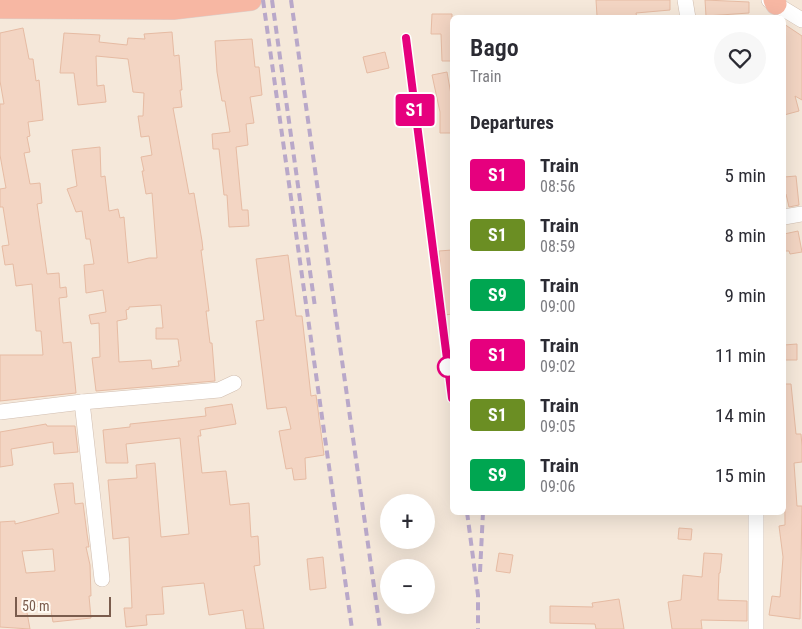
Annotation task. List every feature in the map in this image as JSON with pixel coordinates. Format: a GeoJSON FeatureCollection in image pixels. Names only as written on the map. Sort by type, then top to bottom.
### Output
{"type":"FeatureCollection","features":[{"type":"Feature","properties":{"kind":"highway"},"geometry":{"type":"LineString","coordinates":[[0,8],[173,9],[251,0]]}},
{"type":"Feature","properties":{"kind":"street"},"geometry":{"type":"LineString","coordinates":[[685,0],[688,15]]}},
{"type":"Feature","properties":{"kind":"street"},"geometry":{"type":"LineString","coordinates":[[773,1],[802,20]]}},
{"type":"Feature","properties":{"kind":"street"},"geometry":{"type":"LineString","coordinates":[[786,217],[802,214]]}},
{"type":"Feature","properties":{"kind":"street"},"geometry":{"type":"LineString","coordinates":[[0,412],[82,402],[219,390],[234,384]]}},
{"type":"Feature","properties":{"kind":"street"},"geometry":{"type":"LineString","coordinates":[[82,402],[102,579]]}},
{"type":"Feature","properties":{"kind":"street"},"geometry":{"type":"LineString","coordinates":[[756,515],[756,629]]}},
{"type":"Feature","properties":{"kind":"shaded area"},"geometry":{"type":"Polygon","coordinates":[[[0,0],[802,0],[802,629],[0,629],[0,0]]]}},
{"type":"Feature","properties":{"kind":"building"},"geometry":{"type":"Polygon","coordinates":[[[596,0],[670,0],[670,10],[636,13],[636,15],[597,15],[596,0]]]}},
{"type":"Feature","properties":{"kind":"building"},"geometry":{"type":"Polygon","coordinates":[[[705,0],[749,2],[749,13],[706,15],[705,0]]]}},
{"type":"Feature","properties":{"kind":"building"},"geometry":{"type":"Polygon","coordinates":[[[432,14],[452,14],[450,15],[450,61],[442,61],[441,34],[431,34],[432,14]]]}},
{"type":"Feature","properties":{"kind":"building"},"geometry":{"type":"Polygon","coordinates":[[[786,25],[802,36],[802,100],[795,96],[799,111],[786,114],[786,25]]]}},
{"type":"Feature","properties":{"kind":"building"},"geometry":{"type":"Polygon","coordinates":[[[23,28],[29,59],[33,59],[36,81],[39,80],[43,120],[28,122],[30,136],[27,137],[30,152],[24,153],[30,184],[40,183],[42,203],[37,204],[47,274],[59,273],[60,288],[66,287],[67,297],[59,298],[63,343],[71,342],[76,393],[0,401],[0,355],[43,355],[41,331],[36,331],[32,284],[16,286],[13,264],[5,265],[2,246],[9,245],[3,207],[0,207],[0,189],[6,188],[0,155],[0,104],[4,104],[0,81],[0,33],[23,28]]]}},
{"type":"Feature","properties":{"kind":"building"},"geometry":{"type":"Polygon","coordinates":[[[172,32],[174,56],[179,55],[182,107],[173,108],[189,194],[194,193],[202,241],[203,250],[201,250],[209,311],[206,311],[210,343],[212,343],[215,381],[96,391],[92,358],[100,357],[99,323],[91,324],[89,315],[106,312],[103,290],[86,293],[84,265],[94,264],[90,239],[86,239],[82,211],[76,212],[67,189],[77,186],[72,150],[100,147],[101,177],[105,176],[109,211],[118,209],[120,218],[124,217],[128,263],[157,258],[152,193],[146,194],[141,157],[152,155],[149,136],[141,137],[138,116],[143,116],[144,93],[133,92],[128,59],[96,56],[97,86],[104,85],[106,102],[78,105],[74,73],[60,73],[64,33],[100,35],[99,42],[127,45],[128,38],[145,39],[144,34],[172,32]],[[161,305],[129,307],[126,310],[127,319],[117,321],[119,362],[151,360],[152,369],[179,366],[178,361],[181,361],[178,339],[156,339],[156,328],[163,328],[161,305]]]}},
{"type":"Feature","properties":{"kind":"building"},"geometry":{"type":"Polygon","coordinates":[[[252,39],[255,67],[259,67],[262,95],[250,97],[254,123],[246,124],[248,145],[236,147],[242,210],[248,210],[249,226],[229,227],[227,195],[224,195],[219,149],[213,149],[212,134],[230,132],[225,101],[222,101],[217,72],[215,41],[252,39]]]}},
{"type":"Feature","properties":{"kind":"building"},"geometry":{"type":"Polygon","coordinates":[[[385,52],[389,68],[367,73],[363,57],[385,52]]]}},
{"type":"Feature","properties":{"kind":"building"},"geometry":{"type":"Polygon","coordinates":[[[447,72],[450,89],[450,133],[440,133],[440,112],[432,75],[447,72]]]}},
{"type":"Feature","properties":{"kind":"building"},"geometry":{"type":"Polygon","coordinates":[[[796,176],[799,205],[789,207],[786,194],[786,177],[796,176]]]}},
{"type":"Feature","properties":{"kind":"building"},"geometry":{"type":"Polygon","coordinates":[[[798,231],[802,252],[790,254],[789,251],[786,251],[786,234],[798,231]]]}},
{"type":"Feature","properties":{"kind":"building"},"geometry":{"type":"Polygon","coordinates":[[[450,250],[450,314],[445,315],[439,251],[450,250]]]}},
{"type":"Feature","properties":{"kind":"building"},"geometry":{"type":"Polygon","coordinates":[[[288,255],[296,316],[302,316],[311,396],[316,395],[324,455],[305,458],[306,479],[294,480],[292,468],[286,469],[279,431],[291,429],[286,407],[267,409],[256,321],[264,320],[256,259],[288,255]]]}},
{"type":"Feature","properties":{"kind":"building"},"geometry":{"type":"Polygon","coordinates":[[[797,344],[797,360],[786,360],[786,345],[797,344]]]}},
{"type":"Feature","properties":{"kind":"building"},"geometry":{"type":"Polygon","coordinates":[[[786,384],[791,384],[796,434],[801,434],[802,446],[802,462],[794,463],[797,506],[802,506],[800,619],[769,615],[772,596],[780,597],[783,557],[779,526],[785,525],[786,384]]]}},
{"type":"Feature","properties":{"kind":"building"},"geometry":{"type":"Polygon","coordinates":[[[232,404],[236,424],[200,430],[201,436],[198,436],[202,473],[226,471],[230,505],[249,503],[251,537],[258,536],[260,565],[254,566],[264,629],[246,629],[243,610],[209,615],[204,583],[162,587],[164,614],[146,615],[147,625],[126,627],[124,608],[132,608],[129,537],[113,539],[108,480],[137,478],[136,465],[155,463],[161,537],[189,534],[180,438],[126,444],[128,463],[106,463],[103,430],[130,427],[130,424],[206,416],[205,408],[232,404]]]}},
{"type":"Feature","properties":{"kind":"building"},"geometry":{"type":"Polygon","coordinates":[[[46,424],[47,426],[75,426],[78,452],[54,454],[53,442],[11,449],[13,465],[0,467],[0,432],[46,424]]]}},
{"type":"Feature","properties":{"kind":"building"},"geometry":{"type":"Polygon","coordinates":[[[73,483],[75,504],[83,503],[89,547],[86,547],[90,565],[91,596],[89,596],[91,618],[53,622],[50,606],[26,607],[30,629],[0,627],[0,522],[15,521],[15,524],[59,513],[54,484],[73,483]],[[53,549],[22,551],[26,573],[55,571],[53,549]]]}},
{"type":"Feature","properties":{"kind":"building"},"geometry":{"type":"Polygon","coordinates":[[[679,528],[692,529],[691,540],[678,539],[679,528]]]}},
{"type":"Feature","properties":{"kind":"building"},"geometry":{"type":"Polygon","coordinates":[[[499,553],[513,555],[510,573],[496,571],[499,553]]]}},
{"type":"Feature","properties":{"kind":"building"},"geometry":{"type":"Polygon","coordinates":[[[704,553],[722,554],[718,600],[747,601],[747,621],[701,620],[702,629],[672,629],[668,602],[681,600],[683,575],[702,577],[704,553]]]}},
{"type":"Feature","properties":{"kind":"building"},"geometry":{"type":"Polygon","coordinates":[[[323,557],[326,588],[310,590],[307,559],[323,557]]]}},
{"type":"Feature","properties":{"kind":"building"},"geometry":{"type":"Polygon","coordinates":[[[619,599],[624,629],[596,629],[595,624],[550,623],[550,606],[593,607],[592,603],[619,599]]]}},
{"type":"Feature","properties":{"kind":"railway"},"geometry":{"type":"LineString","coordinates":[[263,0],[352,629]]}},
{"type":"Feature","properties":{"kind":"railway"},"geometry":{"type":"LineString","coordinates":[[272,0],[315,307]]}},
{"type":"Feature","properties":{"kind":"railway"},"geometry":{"type":"LineString","coordinates":[[291,0],[380,629]]}},
{"type":"Feature","properties":{"kind":"railway"},"geometry":{"type":"LineString","coordinates":[[405,38],[450,383]]}},
{"type":"Feature","properties":{"kind":"railway"},"geometry":{"type":"LineString","coordinates":[[467,515],[478,595],[478,629]]}},
{"type":"Feature","properties":{"kind":"railway"},"geometry":{"type":"LineString","coordinates":[[480,572],[483,515]]}},
{"type":"Feature","properties":{"kind":"train","name":"S1"},"geometry":{"type":"LineString","coordinates":[[406,38],[450,382]]}}]}
